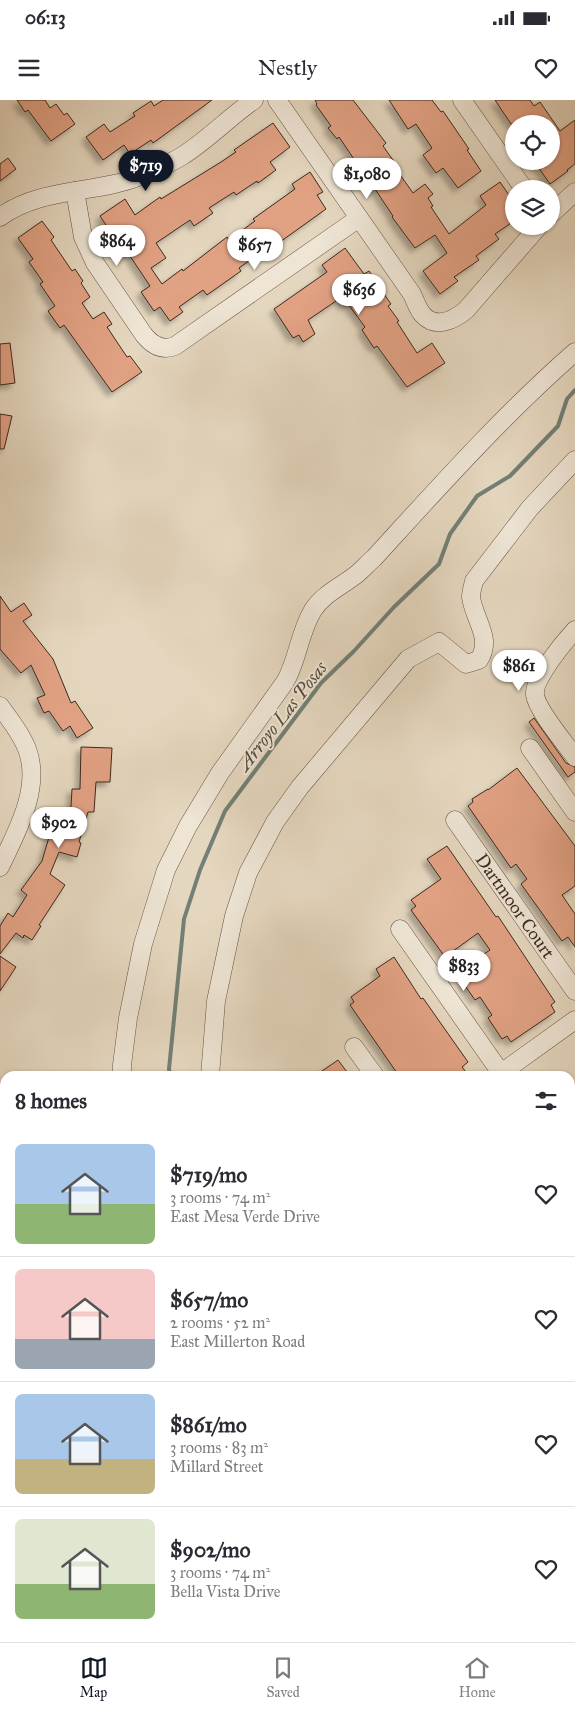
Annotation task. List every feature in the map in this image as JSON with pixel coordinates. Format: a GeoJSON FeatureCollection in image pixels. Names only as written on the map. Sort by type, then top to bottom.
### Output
{"type":"FeatureCollection","features":[{"type":"Feature","properties":{"kind":"street"},"geometry":{"type":"LineString","coordinates":[[0,217],[8,211],[36,198],[139,177],[158,169],[184,155],[254,100]]}},
{"type":"Feature","properties":{"kind":"street"},"geometry":{"type":"LineString","coordinates":[[277,100],[412,294],[423,315],[431,320],[440,322],[452,320],[466,310],[531,235]]}},
{"type":"Feature","properties":{"kind":"street"},"geometry":{"type":"LineString","coordinates":[[462,100],[518,180]]}},
{"type":"Feature","properties":{"kind":"street"},"geometry":{"type":"LineString","coordinates":[[75,191],[83,237],[95,263],[144,335],[158,347],[171,348],[176,346],[359,218]]}},
{"type":"Feature","properties":{"kind":"street"},"geometry":{"type":"LineString","coordinates":[[560,206],[575,192]]}},
{"type":"Feature","properties":{"kind":"street"},"geometry":{"type":"LineString","coordinates":[[122,1071],[128,1018],[143,944],[166,870],[188,826],[220,773],[293,670],[307,622],[314,609],[324,597],[357,574],[374,558],[498,423],[575,352]]}},
{"type":"Feature","properties":{"kind":"street"},"geometry":{"type":"LineString","coordinates":[[210,1071],[216,1001],[234,916],[248,873],[275,822],[300,787],[408,659],[439,642],[466,664],[479,660],[484,653],[485,642],[471,596],[474,581],[530,508],[575,460]]}},
{"type":"Feature","properties":{"kind":"street"},"geometry":{"type":"LineString","coordinates":[[575,630],[537,682],[535,694],[545,715],[575,757]]}},
{"type":"Feature","properties":{"kind":"street"},"geometry":{"type":"LineString","coordinates":[[0,706],[19,732],[26,748],[29,756],[30,775],[30,787],[20,822],[0,867]]}},
{"type":"Feature","properties":{"kind":"street"},"geometry":{"type":"LineString","coordinates":[[530,748],[575,812]]}},
{"type":"Feature","properties":{"kind":"street","name":"Dartmoor Court"},"geometry":{"type":"LineString","coordinates":[[455,820],[575,991]]}},
{"type":"Feature","properties":{"kind":"street"},"geometry":{"type":"LineString","coordinates":[[400,929],[496,1071]]}},
{"type":"Feature","properties":{"kind":"street"},"geometry":{"type":"LineString","coordinates":[[505,1071],[575,1020]]}},
{"type":"Feature","properties":{"kind":"street"},"geometry":{"type":"LineString","coordinates":[[354,1047],[371,1071]]}},
{"type":"Feature","properties":{"kind":"building"},"geometry":{"type":"Polygon","coordinates":[[[17,100],[45,100],[50,108],[56,104],[64,115],[67,113],[75,124],[51,141],[28,110],[25,112],[17,100]]]}},
{"type":"Feature","properties":{"kind":"building"},"geometry":{"type":"Polygon","coordinates":[[[163,100],[212,100],[153,143],[151,140],[130,154],[124,145],[103,160],[86,137],[104,124],[110,132],[135,116],[133,113],[151,101],[154,106],[163,100]]]}},
{"type":"Feature","properties":{"kind":"building"},"geometry":{"type":"Polygon","coordinates":[[[315,100],[353,100],[386,143],[383,146],[413,193],[425,184],[433,194],[428,198],[433,206],[431,207],[449,234],[486,205],[480,196],[500,182],[505,189],[505,227],[495,234],[499,239],[476,256],[479,260],[454,277],[458,281],[440,294],[423,271],[447,253],[435,235],[415,248],[392,217],[373,186],[371,187],[358,169],[360,168],[339,137],[337,139],[328,128],[331,126],[315,100]]]}},
{"type":"Feature","properties":{"kind":"building"},"geometry":{"type":"Polygon","coordinates":[[[389,100],[432,100],[441,112],[443,111],[469,149],[467,150],[481,171],[458,188],[443,168],[436,173],[423,155],[432,148],[416,124],[408,129],[389,100]]]}},
{"type":"Feature","properties":{"kind":"building"},"geometry":{"type":"Polygon","coordinates":[[[495,100],[530,100],[534,106],[540,102],[549,115],[505,115],[495,100]]]}},
{"type":"Feature","properties":{"kind":"building"},"geometry":{"type":"Polygon","coordinates":[[[575,120],[575,164],[556,180],[547,180],[540,170],[560,170],[560,131],[575,120]]]}},
{"type":"Feature","properties":{"kind":"building"},"geometry":{"type":"Polygon","coordinates":[[[273,123],[290,147],[270,162],[276,170],[258,183],[257,181],[236,195],[234,192],[209,208],[213,213],[194,226],[190,220],[156,243],[166,258],[151,268],[162,284],[182,269],[183,271],[227,237],[229,240],[255,221],[253,219],[295,189],[292,184],[310,172],[323,192],[317,195],[326,209],[273,247],[271,245],[239,268],[241,271],[207,295],[203,290],[179,307],[183,312],[170,321],[160,307],[154,311],[141,292],[150,286],[128,253],[124,256],[111,239],[114,237],[100,216],[125,199],[135,215],[160,197],[161,199],[236,152],[234,150],[273,123]]]}},
{"type":"Feature","properties":{"kind":"building"},"geometry":{"type":"Polygon","coordinates":[[[8,158],[16,169],[0,181],[0,164],[8,158]]]}},
{"type":"Feature","properties":{"kind":"building"},"geometry":{"type":"Polygon","coordinates":[[[42,221],[54,237],[51,240],[72,271],[75,269],[83,281],[81,283],[90,297],[82,303],[93,319],[104,312],[112,324],[107,327],[127,357],[130,356],[142,372],[112,392],[64,325],[60,328],[48,311],[55,306],[40,284],[43,282],[29,262],[33,259],[18,238],[42,221]]]}},
{"type":"Feature","properties":{"kind":"building"},"geometry":{"type":"Polygon","coordinates":[[[345,248],[364,274],[369,271],[378,283],[391,304],[388,306],[417,353],[432,343],[445,363],[407,387],[377,346],[374,348],[362,330],[365,327],[348,304],[344,306],[339,299],[308,320],[315,334],[303,342],[299,335],[293,338],[274,309],[327,272],[322,265],[345,248]]]}},
{"type":"Feature","properties":{"kind":"building"},"geometry":{"type":"Polygon","coordinates":[[[10,343],[15,383],[0,385],[0,344],[10,343]]]}},
{"type":"Feature","properties":{"kind":"building"},"geometry":{"type":"Polygon","coordinates":[[[0,414],[12,416],[4,449],[0,449],[0,414]]]}},
{"type":"Feature","properties":{"kind":"building"},"geometry":{"type":"Polygon","coordinates":[[[0,596],[11,612],[24,603],[32,615],[23,621],[53,659],[71,703],[75,701],[93,728],[77,738],[70,726],[63,731],[49,711],[44,713],[37,698],[45,695],[31,665],[21,673],[0,649],[0,596]]]}},
{"type":"Feature","properties":{"kind":"building"},"geometry":{"type":"Polygon","coordinates":[[[534,718],[566,763],[575,767],[575,772],[568,777],[529,722],[534,718]]]}},
{"type":"Feature","properties":{"kind":"building"},"geometry":{"type":"Polygon","coordinates":[[[81,747],[112,748],[110,782],[96,782],[94,812],[88,812],[79,842],[81,843],[77,857],[59,852],[50,874],[65,885],[39,925],[41,926],[32,940],[24,935],[23,938],[16,933],[0,954],[0,926],[8,913],[13,917],[27,895],[21,890],[42,861],[54,820],[70,824],[72,789],[80,789],[81,747]]]}},
{"type":"Feature","properties":{"kind":"building"},"geometry":{"type":"Polygon","coordinates":[[[517,768],[575,846],[575,886],[562,895],[575,914],[575,947],[568,937],[562,941],[521,884],[527,879],[516,864],[511,868],[468,806],[473,802],[472,799],[488,790],[517,768]]]}},
{"type":"Feature","properties":{"kind":"building"},"geometry":{"type":"Polygon","coordinates":[[[447,846],[496,917],[498,916],[555,1002],[551,1005],[555,1012],[511,1042],[507,1036],[502,1039],[488,1018],[492,1015],[480,997],[475,1000],[461,980],[467,976],[462,969],[490,950],[478,933],[445,957],[411,910],[416,906],[411,900],[441,879],[427,859],[447,846]]]}},
{"type":"Feature","properties":{"kind":"building"},"geometry":{"type":"Polygon","coordinates":[[[0,956],[16,967],[0,991],[0,956]]]}},
{"type":"Feature","properties":{"kind":"building"},"geometry":{"type":"Polygon","coordinates":[[[394,957],[421,999],[423,998],[468,1062],[462,1067],[465,1071],[396,1071],[350,1005],[354,1002],[351,997],[380,976],[376,969],[394,957]]]}},
{"type":"Feature","properties":{"kind":"building"},"geometry":{"type":"Polygon","coordinates":[[[338,1060],[346,1071],[322,1071],[338,1060]]]}},
{"type":"Feature","properties":{"kind":"waterway","name":"Arroyo Las Posas"},"geometry":{"type":"LineString","coordinates":[[169,1071],[184,919],[200,870],[225,811],[321,683],[354,651],[394,607],[439,564],[450,534],[477,496],[510,476],[558,426],[567,399],[575,390]]}}]}
